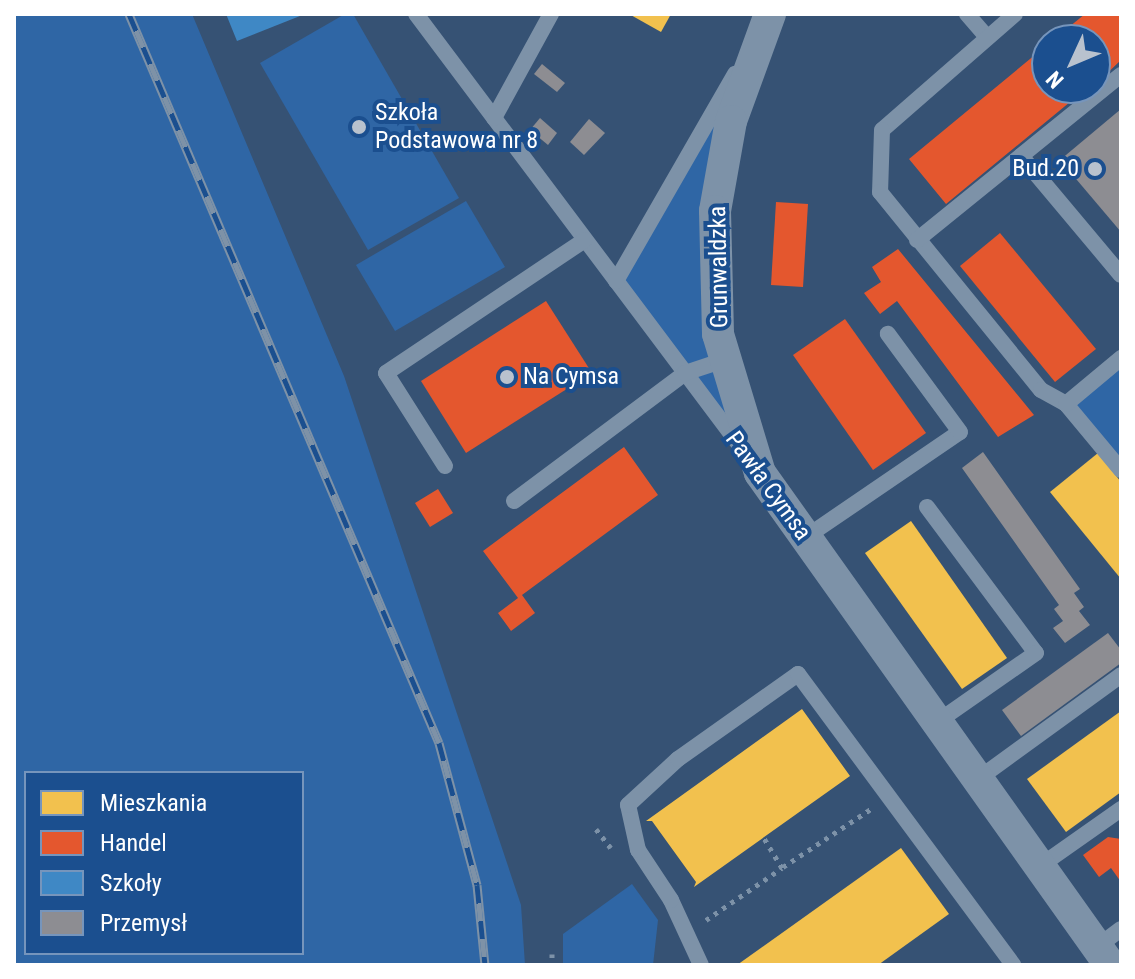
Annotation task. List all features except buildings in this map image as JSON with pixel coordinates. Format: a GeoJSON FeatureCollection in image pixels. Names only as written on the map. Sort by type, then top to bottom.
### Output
{"type":"FeatureCollection","features":[{"type":"Feature","properties":{"kind":"street","name":"Grunwaldzka"},"geometry":{"type":"LineString","coordinates":[[760,473],[718,334],[715,211],[731,121],[770,14]]}},
{"type":"Feature","properties":{"kind":"street","name":"Pawła Cymsa"},"geometry":{"type":"LineString","coordinates":[[760,473],[1040,866],[1109,947]]}},
{"type":"Feature","properties":{"kind":"lane","name":"Pawła Cymsa"},"geometry":{"type":"LineString","coordinates":[[416,14],[760,473]]}},
{"type":"Feature","properties":{"kind":"lane"},"geometry":{"type":"LineString","coordinates":[[494,118],[551,14]]}},
{"type":"Feature","properties":{"kind":"lane","name":"Grunwaldzka"},"geometry":{"type":"LineString","coordinates":[[616,281],[770,14]]}},
{"type":"Feature","properties":{"kind":"lane"},"geometry":{"type":"LineString","coordinates":[[967,14],[987,37]]}},
{"type":"Feature","properties":{"kind":"lane"},"geometry":{"type":"LineString","coordinates":[[1015,14],[882,130],[880,192],[1041,390],[1066,404],[1121,470]]}},
{"type":"Feature","properties":{"kind":"lane"},"geometry":{"type":"LineString","coordinates":[[917,240],[1121,75]]}},
{"type":"Feature","properties":{"kind":"lane"},"geometry":{"type":"LineString","coordinates":[[1021,156],[1121,275]]}},
{"type":"Feature","properties":{"kind":"lane"},"geometry":{"type":"LineString","coordinates":[[445,466],[386,373],[585,240]]}},
{"type":"Feature","properties":{"kind":"lane"},"geometry":{"type":"LineString","coordinates":[[806,537],[960,432],[888,334]]}},
{"type":"Feature","properties":{"kind":"lane"},"geometry":{"type":"LineString","coordinates":[[1066,404],[1121,358]]}},
{"type":"Feature","properties":{"kind":"lane"},"geometry":{"type":"LineString","coordinates":[[514,501],[685,373],[724,360]]}},
{"type":"Feature","properties":{"kind":"lane"},"geometry":{"type":"LineString","coordinates":[[927,507],[1036,653],[937,722]]}},
{"type":"Feature","properties":{"kind":"lane"},"geometry":{"type":"LineString","coordinates":[[701,965],[671,900],[638,850],[628,805],[678,759],[798,674],[1013,965]]}},
{"type":"Feature","properties":{"kind":"lane"},"geometry":{"type":"LineString","coordinates":[[978,779],[1121,675]]}},
{"type":"Feature","properties":{"kind":"lane"},"geometry":{"type":"LineString","coordinates":[[1040,866],[1121,809]]}},
{"type":"Feature","properties":{"kind":"path"},"geometry":{"type":"LineString","coordinates":[[867,794],[884,819]]}},
{"type":"Feature","properties":{"kind":"path"},"geometry":{"type":"LineString","coordinates":[[706,921],[875,806]]}},
{"type":"Feature","properties":{"kind":"path"},"geometry":{"type":"LineString","coordinates":[[764,838],[782,868]]}},
{"type":"Feature","properties":{"kind":"path"},"geometry":{"type":"LineString","coordinates":[[552,954],[552,965]]}},
{"type":"Feature","properties":{"kind":"shaded area"},"geometry":{"type":"Polygon","coordinates":[[[14,14],[192,14],[344,376],[521,905],[525,965],[14,965],[14,14]]]}},
{"type":"Feature","properties":{"kind":"shaded area"},"geometry":{"type":"Polygon","coordinates":[[[345,14],[353,14],[459,198],[368,250],[260,63],[345,14]]]}},
{"type":"Feature","properties":{"kind":"shaded area"},"geometry":{"type":"Polygon","coordinates":[[[770,14],[731,121],[718,334],[760,473],[616,281],[770,14]]]}},
{"type":"Feature","properties":{"kind":"shaded area"},"geometry":{"type":"Polygon","coordinates":[[[466,201],[505,267],[395,331],[356,265],[466,201]]]}},
{"type":"Feature","properties":{"kind":"shaded area"},"geometry":{"type":"Polygon","coordinates":[[[1121,358],[1121,470],[1066,404],[1121,358]]]}},
{"type":"Feature","properties":{"kind":"shaded area"},"geometry":{"type":"Polygon","coordinates":[[[632,884],[658,920],[653,965],[563,965],[563,934],[632,884]]]}},
{"type":"Feature","properties":{"kind":"railway"},"geometry":{"type":"LineString","coordinates":[[129,14],[439,743],[477,885],[485,965]]}},
{"type":"Feature","properties":{"kind":"place","name":"Szkoła Podstawowa nr 8"},"geometry":{"type":"Point","coordinates":[359,127]}},
{"type":"Feature","properties":{"kind":"place","name":"Bud.20"},"geometry":{"type":"Point","coordinates":[1095,169]}},
{"type":"Feature","properties":{"kind":"place","name":"Na Cymsa"},"geometry":{"type":"Point","coordinates":[507,377]}}]}
